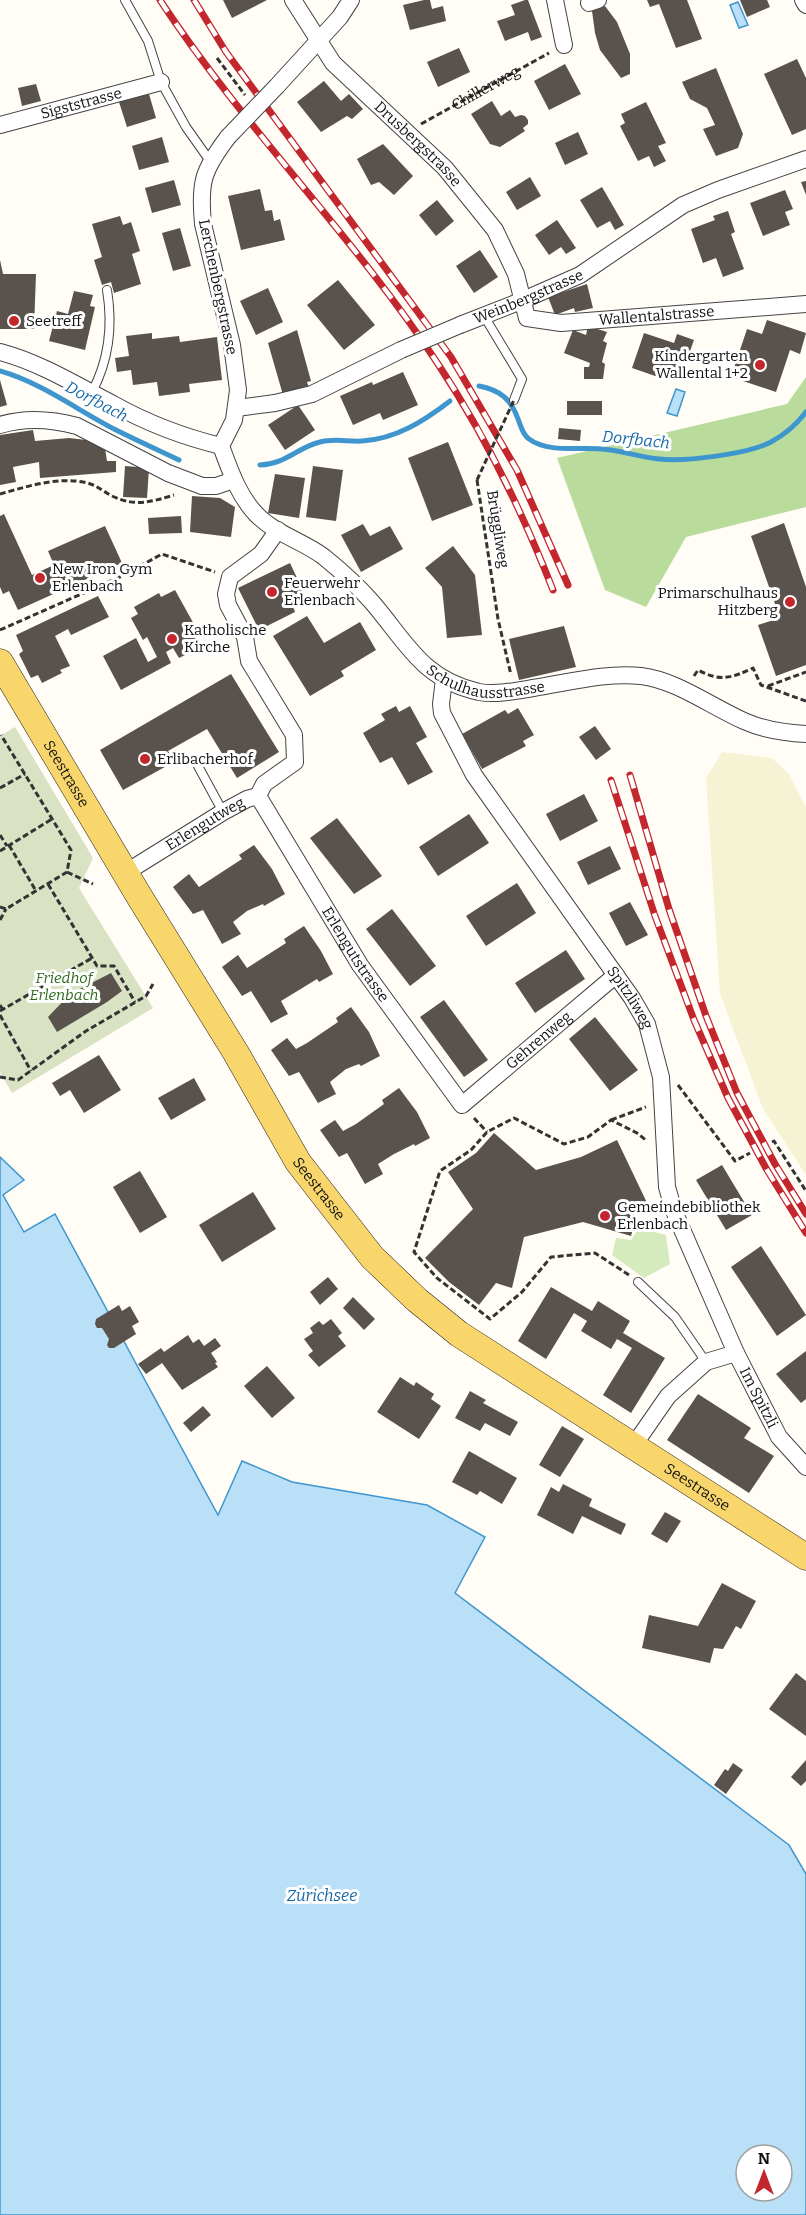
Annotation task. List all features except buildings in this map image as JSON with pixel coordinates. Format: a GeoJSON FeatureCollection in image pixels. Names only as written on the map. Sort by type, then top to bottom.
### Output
{"type":"FeatureCollection","features":[{"type":"Feature","properties":{"kind":"main road","name":"Seestrasse"},"geometry":{"type":"LineString","coordinates":[[0,662],[125,873],[236,1053],[298,1162],[372,1257],[417,1300],[459,1334],[806,1557]]}},
{"type":"Feature","properties":{"kind":"street","name":"Drusbergstrasse"},"geometry":{"type":"LineString","coordinates":[[292,0],[333,63],[445,168],[495,230],[516,274],[521,301]]}},
{"type":"Feature","properties":{"kind":"street","name":"Lerchenbergstrasse"},"geometry":{"type":"LineString","coordinates":[[221,446],[234,420],[238,390],[232,345],[203,224],[204,173],[228,137],[320,40],[351,0]]}},
{"type":"Feature","properties":{"kind":"street"},"geometry":{"type":"LineString","coordinates":[[555,0],[564,45]]}},
{"type":"Feature","properties":{"kind":"street"},"geometry":{"type":"LineString","coordinates":[[803,0],[806,6]]}},
{"type":"Feature","properties":{"kind":"street","name":"Sigststrasse"},"geometry":{"type":"LineString","coordinates":[[0,125],[161,82]]}},
{"type":"Feature","properties":{"kind":"street","name":"Weinbergstrasse"},"geometry":{"type":"LineString","coordinates":[[237,408],[275,403],[312,394],[401,350],[580,275],[683,205],[806,159]]}},
{"type":"Feature","properties":{"kind":"street","name":"Wallentalstrasse"},"geometry":{"type":"LineString","coordinates":[[521,301],[527,318],[561,323],[806,304]]}},
{"type":"Feature","properties":{"kind":"street"},"geometry":{"type":"LineString","coordinates":[[0,352],[39,365],[137,417],[203,442],[221,446]]}},
{"type":"Feature","properties":{"kind":"street"},"geometry":{"type":"LineString","coordinates":[[0,424],[29,419],[49,420],[77,426],[168,473],[202,486],[216,486],[234,480]]}},
{"type":"Feature","properties":{"kind":"street","name":"Schulhausstrasse"},"geometry":{"type":"LineString","coordinates":[[221,446],[234,480],[254,512],[278,530],[325,558],[371,600],[420,662],[444,679],[481,692],[515,691],[618,676],[642,676],[685,692],[746,723],[782,732],[806,734]]}},
{"type":"Feature","properties":{"kind":"street"},"geometry":{"type":"LineString","coordinates":[[230,577],[261,554],[278,530]]}},
{"type":"Feature","properties":{"kind":"street","name":"Erlengutweg"},"geometry":{"type":"LineString","coordinates":[[125,873],[223,812],[247,799],[258,796],[264,784],[295,762],[294,735],[249,661],[244,637],[228,604],[226,594],[230,577]]}},
{"type":"Feature","properties":{"kind":"street","name":"Spitzliweg"},"geometry":{"type":"LineString","coordinates":[[444,679],[442,712],[474,776],[616,975],[647,1023],[661,1077],[667,1186],[674,1211],[736,1353]]}},
{"type":"Feature","properties":{"kind":"street","name":"Erlengutstrasse"},"geometry":{"type":"LineString","coordinates":[[258,796],[360,965],[462,1106]]}},
{"type":"Feature","properties":{"kind":"street","name":"Gehrenweg"},"geometry":{"type":"LineString","coordinates":[[462,1106],[616,975]]}},
{"type":"Feature","properties":{"kind":"street","name":"Im Spitzli"},"geometry":{"type":"LineString","coordinates":[[634,1445],[668,1396],[705,1362],[736,1353],[779,1437],[806,1467]]}},
{"type":"Feature","properties":{"kind":"lane"},"geometry":{"type":"LineString","coordinates":[[125,0],[148,41],[161,82],[186,127],[210,161]]}},
{"type":"Feature","properties":{"kind":"lane"},"geometry":{"type":"LineString","coordinates":[[92,392],[105,362],[109,336],[111,314],[107,290]]}},
{"type":"Feature","properties":{"kind":"lane"},"geometry":{"type":"LineString","coordinates":[[484,316],[522,379],[514,400]]}},
{"type":"Feature","properties":{"kind":"lane"},"geometry":{"type":"LineString","coordinates":[[198,766],[223,812]]}},
{"type":"Feature","properties":{"kind":"lane"},"geometry":{"type":"LineString","coordinates":[[638,1282],[675,1317],[705,1362]]}},
{"type":"Feature","properties":{"kind":"path","name":"Chillerweg"},"geometry":{"type":"LineString","coordinates":[[406,132],[564,45]]}},
{"type":"Feature","properties":{"kind":"path"},"geometry":{"type":"LineString","coordinates":[[217,58],[256,108]]}},
{"type":"Feature","properties":{"kind":"path","name":"Brüggliweg"},"geometry":{"type":"LineString","coordinates":[[514,400],[477,480],[498,619],[515,691]]}},
{"type":"Feature","properties":{"kind":"path"},"geometry":{"type":"LineString","coordinates":[[0,494],[28,486],[80,481],[98,486],[112,496],[145,504],[202,486]]}},
{"type":"Feature","properties":{"kind":"path"},"geometry":{"type":"LineString","coordinates":[[0,630],[122,576],[162,554],[230,577]]}},
{"type":"Feature","properties":{"kind":"path"},"geometry":{"type":"LineString","coordinates":[[685,692],[698,670],[710,676],[733,678],[753,668],[761,685],[806,701]]}},
{"type":"Feature","properties":{"kind":"path"},"geometry":{"type":"LineString","coordinates":[[767,687],[806,672]]}},
{"type":"Feature","properties":{"kind":"path"},"geometry":{"type":"LineString","coordinates":[[0,920],[6,909],[67,872],[71,850],[1,735]]}},
{"type":"Feature","properties":{"kind":"path"},"geometry":{"type":"LineString","coordinates":[[0,788],[25,774]]}},
{"type":"Feature","properties":{"kind":"path"},"geometry":{"type":"LineString","coordinates":[[0,851],[52,819]]}},
{"type":"Feature","properties":{"kind":"path"},"geometry":{"type":"LineString","coordinates":[[0,835],[36,891]]}},
{"type":"Feature","properties":{"kind":"path"},"geometry":{"type":"LineString","coordinates":[[67,872],[93,884]]}},
{"type":"Feature","properties":{"kind":"path"},"geometry":{"type":"LineString","coordinates":[[48,884],[97,966],[114,966],[135,1002]]}},
{"type":"Feature","properties":{"kind":"path"},"geometry":{"type":"LineString","coordinates":[[0,907],[6,909]]}},
{"type":"Feature","properties":{"kind":"path"},"geometry":{"type":"LineString","coordinates":[[1,1012],[92,958]]}},
{"type":"Feature","properties":{"kind":"path"},"geometry":{"type":"LineString","coordinates":[[0,1077],[18,1080],[86,1031],[146,996],[153,984]]}},
{"type":"Feature","properties":{"kind":"path"},"geometry":{"type":"LineString","coordinates":[[0,1005],[1,1012],[30,1071]]}},
{"type":"Feature","properties":{"kind":"path"},"geometry":{"type":"LineString","coordinates":[[661,1077],[680,1086],[735,1161],[750,1153]]}},
{"type":"Feature","properties":{"kind":"path"},"geometry":{"type":"LineString","coordinates":[[638,1282],[595,1253],[551,1257],[522,1292],[490,1319],[437,1278],[414,1252],[440,1171],[471,1150],[487,1132],[514,1118],[564,1144],[588,1137],[611,1120],[662,1101]]}},
{"type":"Feature","properties":{"kind":"path"},"geometry":{"type":"LineString","coordinates":[[611,1120],[637,1133],[664,1156]]}},
{"type":"Feature","properties":{"kind":"path"},"geometry":{"type":"LineString","coordinates":[[772,1142],[774,1141],[806,1191]]}},
{"type":"Feature","properties":{"kind":"shaded area"},"geometry":{"type":"Polygon","coordinates":[[[722,752],[772,758],[789,774],[806,807],[806,1175],[763,1109],[720,994],[706,778],[722,752]]]}},
{"type":"Feature","properties":{"kind":"green space"},"geometry":{"type":"Polygon","coordinates":[[[806,377],[806,507],[686,537],[646,607],[605,590],[557,458],[787,404],[806,377]]]}},
{"type":"Feature","properties":{"kind":"green space","name":"Friedhof Erlenbach"},"geometry":{"type":"Polygon","coordinates":[[[15,727],[93,858],[79,888],[153,1008],[12,1093],[0,1072],[0,736],[15,727]]]}},
{"type":"Feature","properties":{"kind":"green space"},"geometry":{"type":"Polygon","coordinates":[[[639,1228],[666,1235],[670,1264],[644,1278],[612,1255],[616,1238],[631,1240],[639,1228]]]}},
{"type":"Feature","properties":{"kind":"water"},"geometry":{"type":"Polygon","coordinates":[[[738,2],[748,25],[739,28],[730,5],[738,2]]]}},
{"type":"Feature","properties":{"kind":"water"},"geometry":{"type":"Polygon","coordinates":[[[676,389],[685,392],[677,416],[667,413],[676,389]]]}},
{"type":"Feature","properties":{"kind":"water","name":"Zürichsee"},"geometry":{"type":"Polygon","coordinates":[[[0,1157],[24,1180],[3,1195],[24,1232],[55,1214],[218,1515],[242,1461],[292,1482],[427,1505],[485,1537],[455,1593],[789,1845],[806,1874],[806,2215],[0,2215],[0,1157]]]}},
{"type":"Feature","properties":{"kind":"waterway","name":"Dorfbach"},"geometry":{"type":"LineString","coordinates":[[0,371],[30,382],[116,430],[179,460]]}},
{"type":"Feature","properties":{"kind":"waterway","name":"Dorfbach"},"geometry":{"type":"LineString","coordinates":[[479,386],[504,396],[512,406],[525,435],[537,443],[554,448],[608,450],[670,460],[716,456],[761,446],[785,433],[806,412]]}},
{"type":"Feature","properties":{"kind":"waterway","name":"Dorfbach"},"geometry":{"type":"LineString","coordinates":[[260,465],[285,459],[320,442],[374,440],[398,433],[420,422],[450,401]]}},
{"type":"Feature","properties":{"kind":"railway"},"geometry":{"type":"LineString","coordinates":[[160,0],[227,93],[371,271],[438,364],[502,474],[553,590]]}},
{"type":"Feature","properties":{"kind":"railway"},"geometry":{"type":"LineString","coordinates":[[194,0],[226,52],[451,357],[517,470],[568,585]]}},
{"type":"Feature","properties":{"kind":"railway"},"geometry":{"type":"LineString","coordinates":[[630,775],[669,909],[706,1016],[737,1093],[775,1164],[806,1214]]}},
{"type":"Feature","properties":{"kind":"railway"},"geometry":{"type":"LineString","coordinates":[[611,780],[655,916],[694,1020],[728,1098],[767,1170],[806,1233]]}},
{"type":"Feature","properties":{"kind":"place","name":"Seetreff"},"geometry":{"type":"Point","coordinates":[14,321]}},
{"type":"Feature","properties":{"kind":"place","name":"Kindergarten Wallental 1+2"},"geometry":{"type":"Point","coordinates":[760,365]}},
{"type":"Feature","properties":{"kind":"place","name":"New Iron Gym Erlenbach"},"geometry":{"type":"Point","coordinates":[40,578]}},
{"type":"Feature","properties":{"kind":"place","name":"Feuerwehr Erlenbach"},"geometry":{"type":"Point","coordinates":[272,592]}},
{"type":"Feature","properties":{"kind":"place","name":"Primarschulhaus Hitzberg"},"geometry":{"type":"Point","coordinates":[790,602]}},
{"type":"Feature","properties":{"kind":"place","name":"Katholische Kirche"},"geometry":{"type":"Point","coordinates":[172,639]}},
{"type":"Feature","properties":{"kind":"place","name":"Erlibacherhof"},"geometry":{"type":"Point","coordinates":[145,759]}},
{"type":"Feature","properties":{"kind":"place","name":"Gemeindebibliothek Erlenbach"},"geometry":{"type":"Point","coordinates":[605,1216]}}]}
